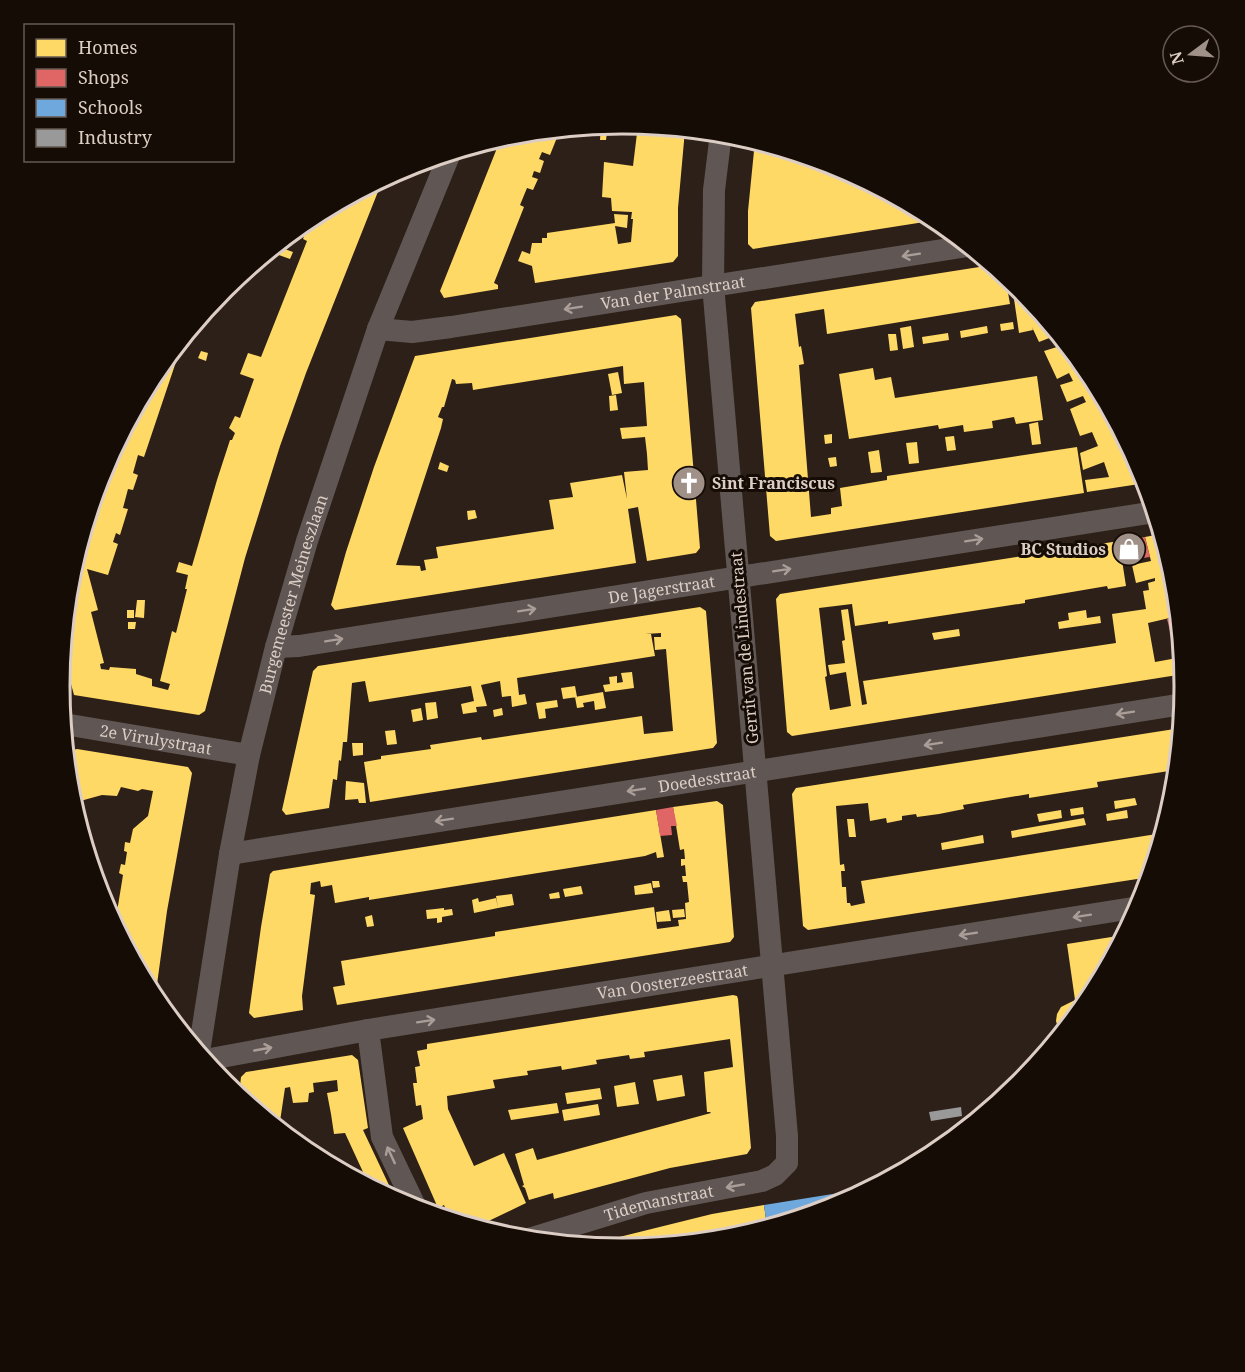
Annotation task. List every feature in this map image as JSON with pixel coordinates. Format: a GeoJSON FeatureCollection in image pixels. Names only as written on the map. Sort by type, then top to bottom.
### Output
{"type":"FeatureCollection","features":[{"type":"Feature","properties":{"kind":"street","name":"Gerrit van de Lindestraat"},"geometry":{"type":"LineString","coordinates":[[720,143],[714,189],[713,285],[770,965],[787,1136],[787,1163]]}},
{"type":"Feature","properties":{"kind":"street","name":"Burgemeester Meineszlaan"},"geometry":{"type":"LineString","coordinates":[[201,1042],[230,854],[249,755],[276,647],[307,541],[378,329],[446,163]]}},
{"type":"Feature","properties":{"kind":"street","name":"Van der Palmstraat"},"geometry":{"type":"LineString","coordinates":[[378,329],[412,332],[452,327],[958,247]]}},
{"type":"Feature","properties":{"kind":"street","name":"De Jagerstraat"},"geometry":{"type":"LineString","coordinates":[[276,647],[299,646],[1146,513]]}},
{"type":"Feature","properties":{"kind":"street","name":"Doedesstraat"},"geometry":{"type":"LineString","coordinates":[[230,854],[1173,706]]}},
{"type":"Feature","properties":{"kind":"street","name":"2e Virulystraat"},"geometry":{"type":"LineString","coordinates":[[72,725],[249,755]]}},
{"type":"Feature","properties":{"kind":"street","name":"Van Oosterzeestraat"},"geometry":{"type":"LineString","coordinates":[[215,1058],[368,1030],[1127,909]]}},
{"type":"Feature","properties":{"kind":"street"},"geometry":{"type":"LineString","coordinates":[[368,1030],[382,1137],[410,1196]]}},
{"type":"Feature","properties":{"kind":"street","name":"Tidemanstraat"},"geometry":{"type":"LineString","coordinates":[[549,1233],[646,1203],[762,1181],[775,1175],[787,1163]]}},
{"type":"Feature","properties":{"kind":"building: Homes"},"geometry":{"type":"Polygon","coordinates":[[[607,134],[606,140],[600,140],[600,135],[607,134]]]}},
{"type":"Feature","properties":{"kind":"building: Homes"},"geometry":{"type":"Polygon","coordinates":[[[637,134],[684,138],[678,208],[678,256],[673,262],[535,283],[532,266],[518,261],[522,251],[530,254],[532,243],[542,243],[542,238],[547,238],[547,233],[615,223],[614,214],[628,215],[627,228],[615,226],[618,244],[631,242],[632,212],[612,211],[611,198],[602,197],[604,162],[633,166],[637,134]]]}},
{"type":"Feature","properties":{"kind":"building: Homes"},"geometry":{"type":"Polygon","coordinates":[[[557,138],[550,155],[542,152],[539,159],[544,161],[540,173],[534,171],[532,177],[538,179],[533,190],[527,188],[520,205],[524,207],[494,283],[498,285],[498,289],[444,298],[440,291],[497,149],[557,138]]]}},
{"type":"Feature","properties":{"kind":"building: Homes"},"geometry":{"type":"Polygon","coordinates":[[[754,150],[800,163],[834,176],[867,191],[922,222],[753,249],[748,244],[748,211],[754,150]]]}},
{"type":"Feature","properties":{"kind":"building: Homes"},"geometry":{"type":"Polygon","coordinates":[[[378,191],[306,373],[280,446],[245,558],[205,711],[199,715],[74,695],[70,681],[75,614],[89,543],[127,442],[144,410],[176,363],[144,457],[138,455],[133,473],[138,475],[133,490],[128,489],[123,508],[128,509],[120,535],[116,533],[113,542],[118,544],[108,575],[87,569],[98,610],[91,612],[104,663],[100,664],[101,669],[109,670],[110,667],[136,669],[136,674],[152,679],[152,686],[168,690],[170,684],[160,681],[172,631],[176,633],[187,589],[185,589],[188,575],[176,572],[179,562],[192,566],[217,480],[230,440],[235,433],[229,428],[235,416],[240,418],[254,379],[240,374],[248,353],[261,357],[307,241],[303,239],[304,235],[378,191]]]}},
{"type":"Feature","properties":{"kind":"building: Homes"},"geometry":{"type":"Polygon","coordinates":[[[285,249],[293,252],[290,259],[278,255],[285,249]]]}},
{"type":"Feature","properties":{"kind":"building: Homes"},"geometry":{"type":"Polygon","coordinates":[[[981,267],[1008,291],[1010,304],[827,334],[824,309],[795,314],[799,347],[801,346],[804,364],[799,365],[811,517],[831,514],[831,508],[842,506],[840,488],[887,480],[887,476],[1077,447],[1084,493],[776,541],[770,536],[751,308],[755,302],[981,267]]]}},
{"type":"Feature","properties":{"kind":"building: Homes"},"geometry":{"type":"Polygon","coordinates":[[[1014,299],[1050,338],[1039,342],[1032,327],[1033,330],[1019,333],[1014,299]]]}},
{"type":"Feature","properties":{"kind":"building: Homes"},"geometry":{"type":"Polygon","coordinates":[[[676,315],[681,319],[700,548],[696,553],[647,561],[638,507],[628,509],[636,563],[335,610],[331,605],[346,552],[374,467],[415,356],[676,315]],[[623,366],[473,390],[472,383],[456,384],[452,379],[444,407],[438,417],[443,419],[441,428],[396,565],[420,566],[421,571],[426,570],[424,560],[438,558],[436,547],[554,529],[549,500],[573,497],[570,483],[622,475],[627,499],[624,472],[648,470],[647,454],[645,437],[622,439],[620,428],[647,426],[644,382],[624,384],[623,366]]]}},
{"type":"Feature","properties":{"kind":"building: Homes"},"geometry":{"type":"Polygon","coordinates":[[[1013,322],[1014,329],[1001,331],[1000,324],[1013,322]]]}},
{"type":"Feature","properties":{"kind":"building: Homes"},"geometry":{"type":"Polygon","coordinates":[[[911,326],[914,347],[903,349],[900,328],[911,326]]]}},
{"type":"Feature","properties":{"kind":"building: Homes"},"geometry":{"type":"Polygon","coordinates":[[[987,326],[988,333],[961,338],[960,331],[987,326]]]}},
{"type":"Feature","properties":{"kind":"building: Homes"},"geometry":{"type":"Polygon","coordinates":[[[948,333],[949,340],[923,344],[922,337],[948,333]]]}},
{"type":"Feature","properties":{"kind":"building: Homes"},"geometry":{"type":"Polygon","coordinates":[[[888,334],[896,334],[898,350],[890,351],[888,334]]]}},
{"type":"Feature","properties":{"kind":"building: Homes"},"geometry":{"type":"Polygon","coordinates":[[[1056,345],[1101,410],[1118,442],[1136,485],[1087,492],[1085,480],[1109,477],[1104,462],[1083,470],[1080,453],[1098,446],[1092,432],[1080,436],[1070,409],[1086,402],[1083,396],[1067,402],[1060,385],[1073,381],[1069,373],[1057,379],[1044,351],[1057,347],[1056,345]]]}},
{"type":"Feature","properties":{"kind":"building: Homes"},"geometry":{"type":"Polygon","coordinates":[[[201,351],[208,353],[206,361],[198,358],[201,351]]]}},
{"type":"Feature","properties":{"kind":"building: Homes"},"geometry":{"type":"Polygon","coordinates":[[[873,368],[875,380],[891,377],[895,398],[1037,376],[1043,420],[1016,424],[1014,417],[992,421],[993,428],[964,432],[963,425],[939,429],[938,425],[849,439],[839,374],[873,368]]]}},
{"type":"Feature","properties":{"kind":"building: Homes"},"geometry":{"type":"Polygon","coordinates":[[[618,372],[622,393],[612,395],[608,374],[618,372]]]}},
{"type":"Feature","properties":{"kind":"building: Homes"},"geometry":{"type":"Polygon","coordinates":[[[616,395],[618,410],[610,411],[609,396],[616,395]]]}},
{"type":"Feature","properties":{"kind":"building: Homes"},"geometry":{"type":"Polygon","coordinates":[[[1038,422],[1041,444],[1032,445],[1029,424],[1038,422]]]}},
{"type":"Feature","properties":{"kind":"building: Homes"},"geometry":{"type":"Polygon","coordinates":[[[832,434],[832,443],[825,444],[824,435],[832,434]]]}},
{"type":"Feature","properties":{"kind":"building: Homes"},"geometry":{"type":"Polygon","coordinates":[[[954,436],[956,450],[947,451],[945,437],[954,436]]]}},
{"type":"Feature","properties":{"kind":"building: Homes"},"geometry":{"type":"Polygon","coordinates":[[[917,442],[919,463],[909,464],[906,443],[917,442]]]}},
{"type":"Feature","properties":{"kind":"building: Homes"},"geometry":{"type":"Polygon","coordinates":[[[879,450],[882,472],[871,473],[868,452],[879,450]]]}},
{"type":"Feature","properties":{"kind":"building: Homes"},"geometry":{"type":"Polygon","coordinates":[[[836,457],[837,466],[830,467],[828,458],[836,457]]]}},
{"type":"Feature","properties":{"kind":"building: Homes"},"geometry":{"type":"Polygon","coordinates":[[[440,462],[449,466],[447,472],[438,469],[440,462]]]}},
{"type":"Feature","properties":{"kind":"building: Homes"},"geometry":{"type":"Polygon","coordinates":[[[475,510],[477,518],[468,520],[467,511],[475,510]]]}},
{"type":"Feature","properties":{"kind":"building: Homes"},"geometry":{"type":"Polygon","coordinates":[[[1154,535],[1156,543],[1170,618],[1148,623],[1155,662],[1173,659],[1174,676],[792,736],[787,732],[776,599],[780,594],[1119,541],[1126,586],[1108,589],[1107,586],[1025,600],[1025,603],[888,624],[888,621],[855,626],[852,604],[819,608],[830,710],[851,706],[846,672],[830,675],[828,665],[845,663],[841,610],[848,609],[862,705],[867,704],[863,681],[1116,643],[1112,614],[1146,609],[1143,591],[1149,590],[1148,583],[1155,581],[1155,578],[1136,583],[1132,565],[1151,561],[1145,537],[1154,535]]]}},
{"type":"Feature","properties":{"kind":"building: Homes"},"geometry":{"type":"Polygon","coordinates":[[[137,600],[145,600],[144,618],[135,617],[137,600]]]}},
{"type":"Feature","properties":{"kind":"building: Homes"},"geometry":{"type":"Polygon","coordinates":[[[700,607],[706,611],[717,743],[713,748],[370,802],[364,762],[381,759],[381,756],[431,749],[430,745],[481,737],[482,740],[642,716],[644,734],[673,731],[666,649],[655,650],[654,637],[661,637],[661,633],[645,634],[651,634],[655,656],[517,678],[519,695],[525,694],[527,704],[512,707],[511,696],[502,697],[500,681],[481,685],[487,706],[476,707],[477,712],[463,714],[461,704],[474,701],[471,686],[369,702],[365,681],[352,683],[347,742],[343,742],[337,780],[333,779],[329,808],[286,815],[282,810],[313,671],[318,666],[700,607]]]}},
{"type":"Feature","properties":{"kind":"building: Homes"},"geometry":{"type":"Polygon","coordinates":[[[127,610],[134,610],[134,618],[127,618],[127,610]]]}},
{"type":"Feature","properties":{"kind":"building: Homes"},"geometry":{"type":"Polygon","coordinates":[[[1086,610],[1087,618],[1100,616],[1101,623],[1059,629],[1058,622],[1069,620],[1068,613],[1086,610]]]}},
{"type":"Feature","properties":{"kind":"building: Homes"},"geometry":{"type":"Polygon","coordinates":[[[128,622],[136,622],[135,629],[128,629],[128,622]]]}},
{"type":"Feature","properties":{"kind":"building: Homes"},"geometry":{"type":"Polygon","coordinates":[[[959,629],[960,636],[934,640],[932,633],[959,629]]]}},
{"type":"Feature","properties":{"kind":"building: Homes"},"geometry":{"type":"Polygon","coordinates":[[[632,672],[634,688],[605,692],[603,685],[610,684],[609,677],[617,676],[617,683],[623,682],[621,673],[632,672]]]}},
{"type":"Feature","properties":{"kind":"building: Homes"},"geometry":{"type":"Polygon","coordinates":[[[575,686],[577,697],[563,699],[561,688],[575,686]]]}},
{"type":"Feature","properties":{"kind":"building: Homes"},"geometry":{"type":"Polygon","coordinates":[[[603,692],[606,708],[595,710],[594,701],[583,703],[584,707],[577,708],[575,697],[603,692]]]}},
{"type":"Feature","properties":{"kind":"building: Homes"},"geometry":{"type":"Polygon","coordinates":[[[557,700],[558,707],[545,709],[546,718],[539,719],[536,703],[557,700]]]}},
{"type":"Feature","properties":{"kind":"building: Homes"},"geometry":{"type":"Polygon","coordinates":[[[436,702],[438,718],[427,720],[425,703],[436,702]]]}},
{"type":"Feature","properties":{"kind":"building: Homes"},"geometry":{"type":"Polygon","coordinates":[[[421,708],[423,720],[413,722],[411,710],[421,708]]]}},
{"type":"Feature","properties":{"kind":"building: Homes"},"geometry":{"type":"Polygon","coordinates":[[[502,708],[503,715],[494,717],[493,710],[502,708]]]}},
{"type":"Feature","properties":{"kind":"building: Homes"},"geometry":{"type":"Polygon","coordinates":[[[1172,729],[1168,771],[1097,782],[1098,787],[1029,798],[1029,794],[963,805],[964,809],[939,814],[917,817],[916,814],[902,816],[902,820],[887,823],[886,818],[870,821],[868,803],[836,806],[840,865],[844,864],[845,871],[841,871],[842,887],[846,887],[847,903],[851,906],[865,903],[861,881],[1154,834],[1139,879],[808,930],[803,926],[792,794],[796,788],[1172,729]]]}},
{"type":"Feature","properties":{"kind":"building: Homes"},"geometry":{"type":"Polygon","coordinates":[[[395,730],[397,744],[387,745],[385,731],[395,730]]]}},
{"type":"Feature","properties":{"kind":"building: Homes"},"geometry":{"type":"Polygon","coordinates":[[[352,743],[363,743],[363,755],[353,756],[352,743]]]}},
{"type":"Feature","properties":{"kind":"building: Homes"},"geometry":{"type":"Polygon","coordinates":[[[74,750],[188,767],[192,773],[167,911],[157,983],[127,930],[118,908],[123,875],[119,873],[121,864],[125,865],[127,852],[124,851],[125,842],[130,843],[133,829],[148,816],[153,791],[142,789],[138,791],[121,787],[117,796],[102,795],[82,800],[74,750]]]}},
{"type":"Feature","properties":{"kind":"building: Homes"},"geometry":{"type":"Polygon","coordinates":[[[346,781],[364,783],[366,803],[359,803],[358,799],[345,800],[346,781]]]}},
{"type":"Feature","properties":{"kind":"building: Homes"},"geometry":{"type":"Polygon","coordinates":[[[1135,798],[1137,805],[1115,809],[1114,801],[1135,798]]]}},
{"type":"Feature","properties":{"kind":"building: Homes"},"geometry":{"type":"Polygon","coordinates":[[[717,801],[723,805],[734,937],[730,942],[337,1005],[333,987],[345,985],[341,961],[495,936],[495,932],[654,907],[657,929],[679,926],[678,920],[686,919],[685,903],[689,902],[687,882],[683,882],[682,876],[686,876],[685,865],[681,866],[681,859],[685,859],[684,849],[680,850],[673,807],[717,801]]]}},
{"type":"Feature","properties":{"kind":"building: Homes"},"geometry":{"type":"Polygon","coordinates":[[[1083,807],[1084,814],[1071,816],[1070,809],[1083,807]]]}},
{"type":"Feature","properties":{"kind":"building: Homes"},"geometry":{"type":"Polygon","coordinates":[[[656,810],[664,857],[657,858],[656,852],[645,856],[369,900],[369,897],[335,903],[332,885],[321,887],[320,881],[311,883],[310,894],[315,895],[302,996],[303,1010],[254,1018],[249,1013],[261,927],[270,874],[273,871],[656,810]]]}},
{"type":"Feature","properties":{"kind":"building: Homes"},"geometry":{"type":"Polygon","coordinates":[[[1061,810],[1062,818],[1039,822],[1037,814],[1061,810]]]}},
{"type":"Feature","properties":{"kind":"building: Homes"},"geometry":{"type":"Polygon","coordinates":[[[1127,810],[1128,818],[1107,821],[1106,814],[1127,810]]]}},
{"type":"Feature","properties":{"kind":"building: Homes"},"geometry":{"type":"Polygon","coordinates":[[[1084,818],[1086,825],[1012,838],[1011,831],[1084,818]]]}},
{"type":"Feature","properties":{"kind":"building: Homes"},"geometry":{"type":"Polygon","coordinates":[[[847,819],[854,819],[856,837],[849,837],[847,819]]]}},
{"type":"Feature","properties":{"kind":"building: Homes"},"geometry":{"type":"Polygon","coordinates":[[[983,835],[984,843],[942,850],[941,843],[983,835]]]}},
{"type":"Feature","properties":{"kind":"building: Homes"},"geometry":{"type":"Polygon","coordinates":[[[652,881],[659,881],[660,887],[653,888],[652,881]]]}},
{"type":"Feature","properties":{"kind":"building: Homes"},"geometry":{"type":"Polygon","coordinates":[[[651,883],[653,893],[635,895],[634,886],[651,883]]]}},
{"type":"Feature","properties":{"kind":"building: Homes"},"geometry":{"type":"Polygon","coordinates":[[[581,886],[583,894],[565,897],[563,889],[581,886]]]}},
{"type":"Feature","properties":{"kind":"building: Homes"},"geometry":{"type":"Polygon","coordinates":[[[559,892],[560,898],[550,899],[549,894],[559,892]]]}},
{"type":"Feature","properties":{"kind":"building: Homes"},"geometry":{"type":"Polygon","coordinates":[[[512,894],[514,905],[498,908],[496,896],[512,894]]]}},
{"type":"Feature","properties":{"kind":"building: Homes"},"geometry":{"type":"Polygon","coordinates":[[[478,898],[479,902],[496,898],[498,908],[474,913],[472,900],[478,898]]]}},
{"type":"Feature","properties":{"kind":"building: Homes"},"geometry":{"type":"Polygon","coordinates":[[[444,908],[444,910],[452,909],[453,915],[442,917],[442,922],[437,923],[437,918],[427,919],[426,910],[444,908]]]}},
{"type":"Feature","properties":{"kind":"building: Homes"},"geometry":{"type":"Polygon","coordinates":[[[684,909],[685,917],[673,918],[672,910],[684,909]]]}},
{"type":"Feature","properties":{"kind":"building: Homes"},"geometry":{"type":"Polygon","coordinates":[[[669,910],[671,921],[657,922],[656,912],[669,910]]]}},
{"type":"Feature","properties":{"kind":"building: Homes"},"geometry":{"type":"Polygon","coordinates":[[[372,915],[374,926],[367,927],[365,917],[372,915]]]}},
{"type":"Feature","properties":{"kind":"building: Homes"},"geometry":{"type":"Polygon","coordinates":[[[1115,936],[1101,962],[1081,993],[1057,1025],[1057,1014],[1061,1007],[1075,1000],[1067,944],[1115,936]]]}},
{"type":"Feature","properties":{"kind":"building: Homes"},"geometry":{"type":"Polygon","coordinates":[[[737,996],[751,1148],[747,1154],[670,1168],[554,1199],[553,1193],[529,1200],[522,1186],[524,1185],[515,1154],[533,1148],[537,1160],[711,1113],[707,1112],[704,1072],[733,1067],[730,1039],[644,1052],[645,1057],[630,1059],[629,1055],[596,1060],[597,1064],[562,1070],[561,1066],[527,1071],[528,1075],[493,1080],[495,1088],[447,1096],[448,1109],[474,1166],[504,1153],[526,1203],[489,1221],[446,1209],[444,1205],[437,1206],[403,1128],[423,1119],[421,1105],[416,1106],[413,1083],[417,1083],[415,1067],[420,1066],[417,1051],[427,1049],[427,1044],[737,996]]]}},
{"type":"Feature","properties":{"kind":"building: Homes"},"geometry":{"type":"Polygon","coordinates":[[[352,1055],[358,1060],[368,1128],[363,1130],[390,1186],[362,1172],[345,1133],[334,1134],[327,1093],[338,1091],[337,1080],[313,1083],[314,1092],[309,1093],[308,1102],[293,1103],[290,1087],[285,1088],[280,1119],[240,1084],[241,1077],[246,1072],[352,1055]]]}},
{"type":"Feature","properties":{"kind":"building: Homes"},"geometry":{"type":"Polygon","coordinates":[[[682,1075],[685,1096],[657,1101],[653,1080],[682,1075]]]}},
{"type":"Feature","properties":{"kind":"building: Homes"},"geometry":{"type":"Polygon","coordinates":[[[635,1082],[639,1104],[617,1107],[614,1086],[635,1082]]]}},
{"type":"Feature","properties":{"kind":"building: Homes"},"geometry":{"type":"Polygon","coordinates":[[[600,1088],[602,1099],[567,1104],[565,1093],[600,1088]]]}},
{"type":"Feature","properties":{"kind":"building: Homes"},"geometry":{"type":"Polygon","coordinates":[[[557,1103],[559,1113],[511,1120],[508,1110],[557,1103]]]}},
{"type":"Feature","properties":{"kind":"building: Homes"},"geometry":{"type":"Polygon","coordinates":[[[598,1104],[600,1115],[564,1121],[562,1110],[598,1104]]]}},
{"type":"Feature","properties":{"kind":"building: Homes"},"geometry":{"type":"Polygon","coordinates":[[[764,1205],[766,1219],[695,1233],[616,1238],[712,1214],[764,1205]]]}},
{"type":"Feature","properties":{"kind":"building: Shops"},"geometry":{"type":"Polygon","coordinates":[[[1145,537],[1150,557],[1122,561],[1119,541],[1145,537]]]}},
{"type":"Feature","properties":{"kind":"building: Shops"},"geometry":{"type":"Polygon","coordinates":[[[1170,618],[1172,639],[1167,619],[1170,618]]]}},
{"type":"Feature","properties":{"kind":"building: Shops"},"geometry":{"type":"Polygon","coordinates":[[[673,807],[677,826],[671,826],[672,835],[660,836],[656,810],[673,807]]]}},
{"type":"Feature","properties":{"kind":"building: Schools"},"geometry":{"type":"Polygon","coordinates":[[[842,1193],[800,1209],[766,1219],[764,1205],[842,1193]]]}},
{"type":"Feature","properties":{"kind":"building: Industry"},"geometry":{"type":"Polygon","coordinates":[[[961,1107],[962,1116],[931,1121],[929,1112],[961,1107]]]}},
{"type":"Feature","properties":{"kind":"place","name":"Sint Franciscus"},"geometry":{"type":"Point","coordinates":[689,483]}},
{"type":"Feature","properties":{"kind":"place","name":"BC Studios"},"geometry":{"type":"Point","coordinates":[1129,549]}}]}
